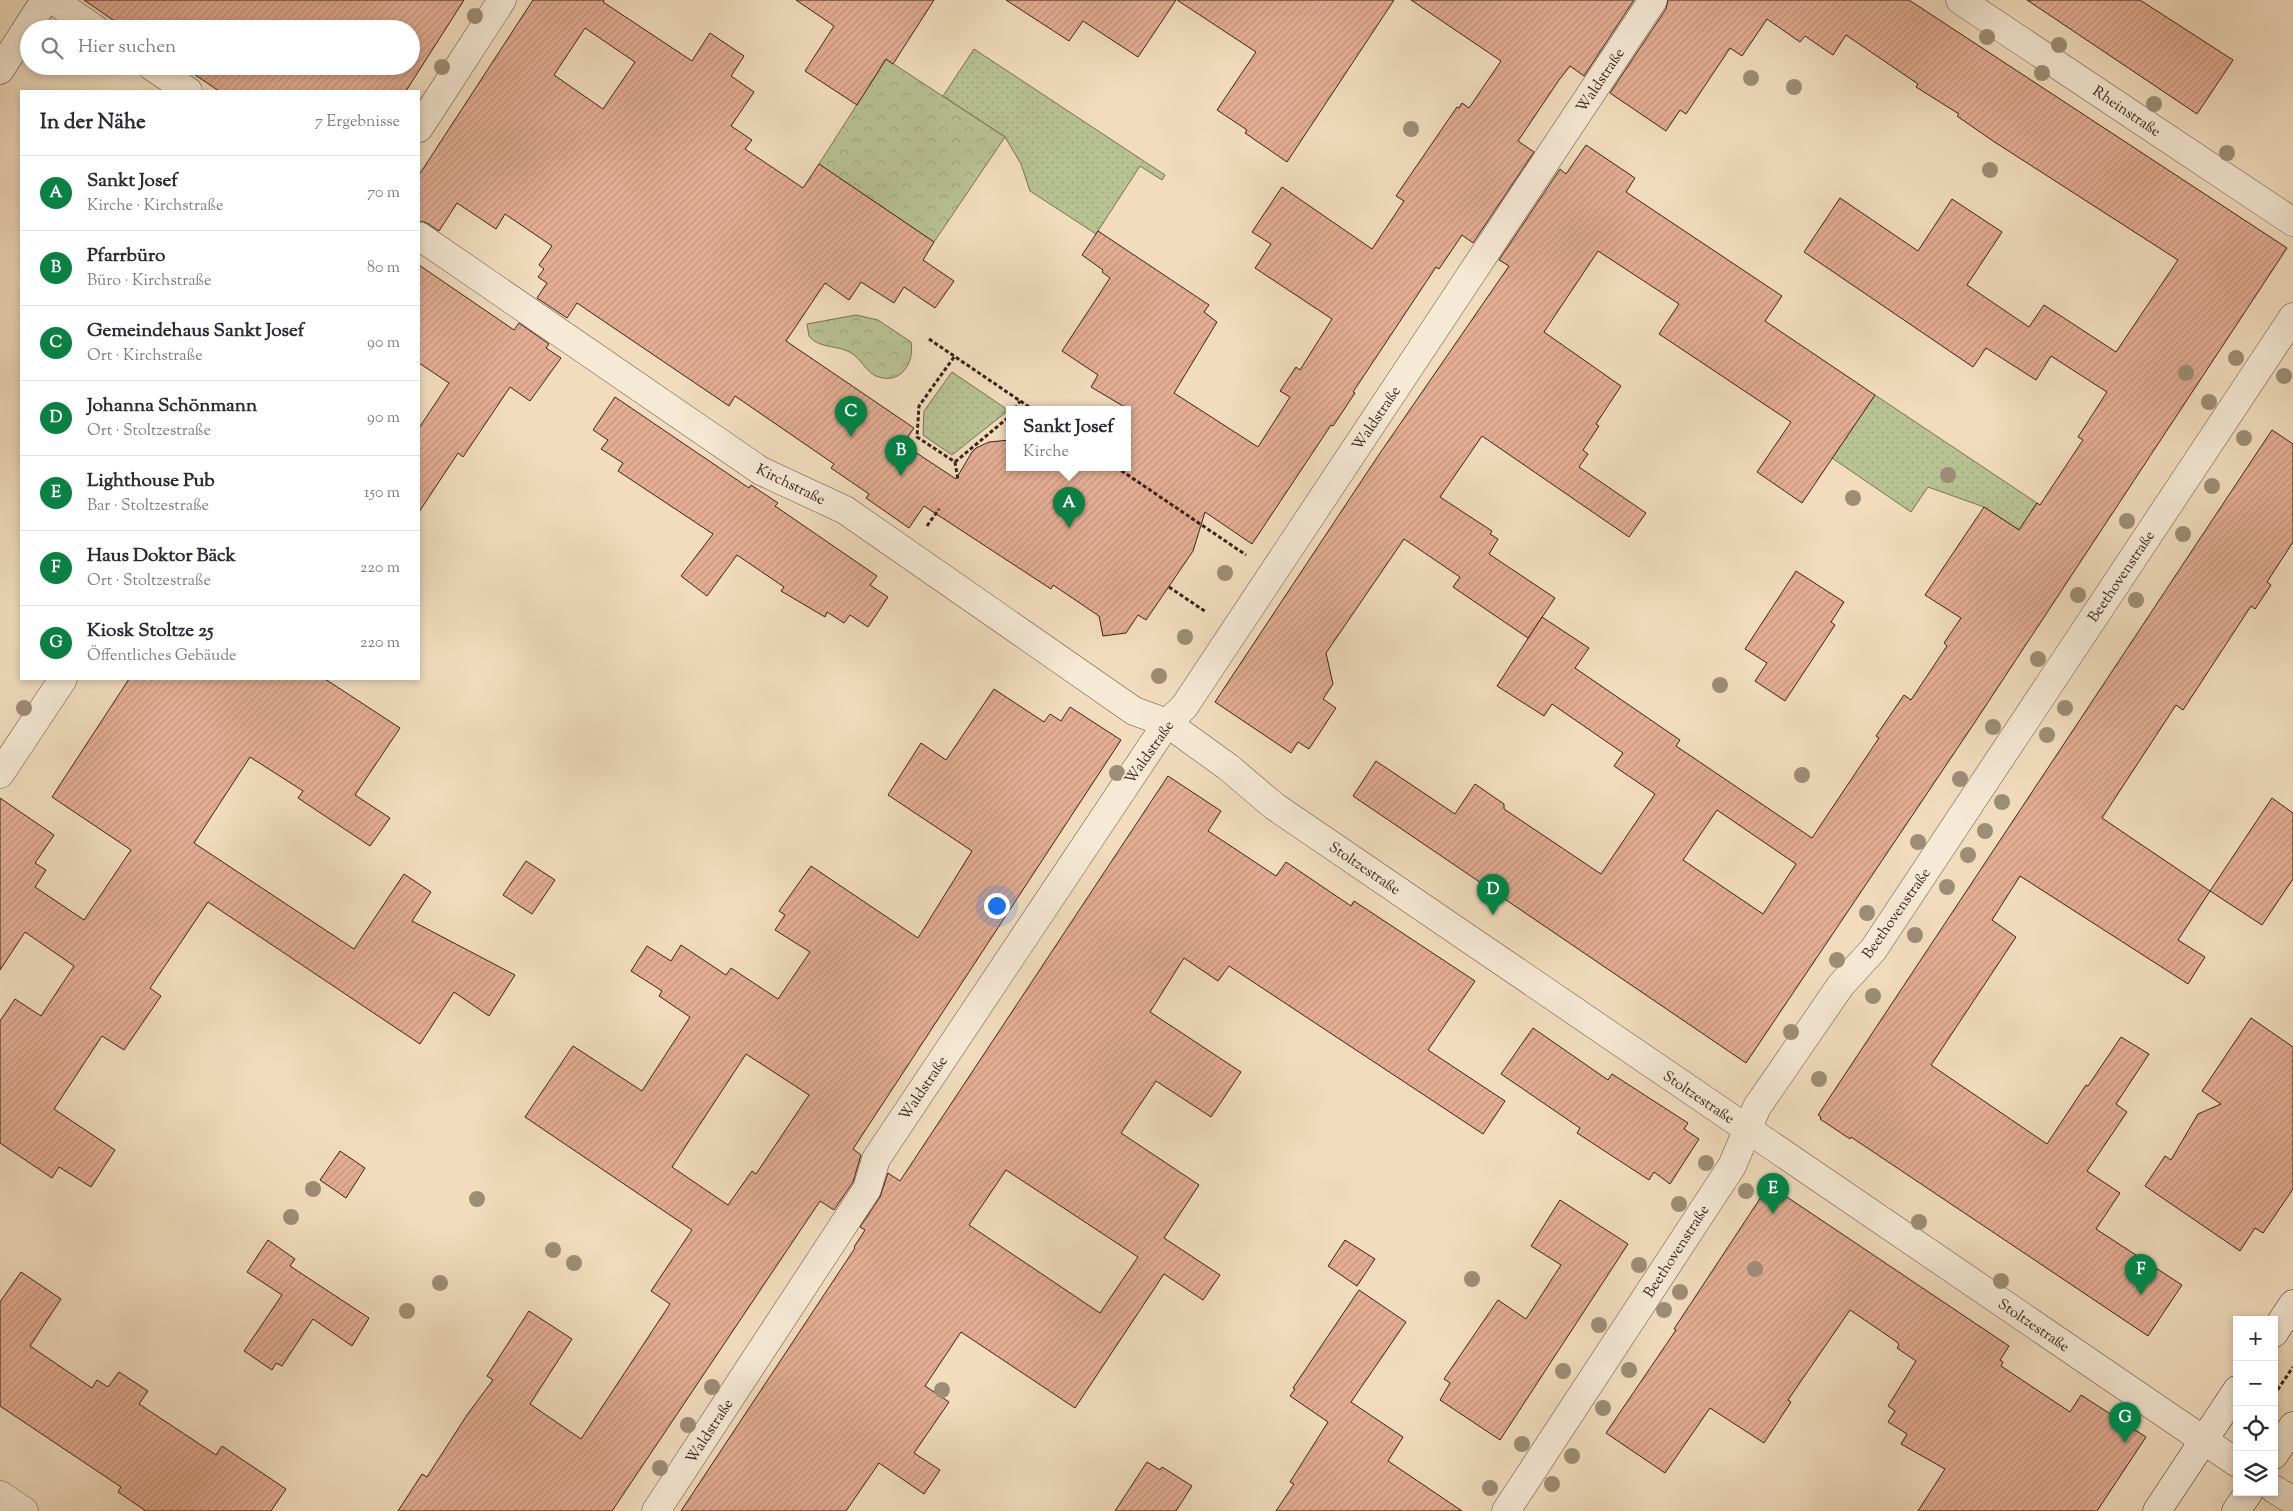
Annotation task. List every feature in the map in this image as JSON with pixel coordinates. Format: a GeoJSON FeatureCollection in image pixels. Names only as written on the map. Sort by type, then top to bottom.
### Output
{"type":"FeatureCollection","features":[{"type":"Feature","properties":{"kind":"street"},"geometry":{"type":"LineString","coordinates":[[33,20],[46,0]]}},
{"type":"Feature","properties":{"kind":"street"},"geometry":{"type":"LineString","coordinates":[[53,0],[82,20]]}},
{"type":"Feature","properties":{"kind":"street"},"geometry":{"type":"LineString","coordinates":[[420,126],[502,0]]}},
{"type":"Feature","properties":{"kind":"street","name":"Waldstraße"},"geometry":{"type":"LineString","coordinates":[[656,1511],[867,1189],[876,1159],[1167,723],[1182,709],[1653,0]]}},
{"type":"Feature","properties":{"kind":"street","name":"Rheinstraße"},"geometry":{"type":"LineString","coordinates":[[1960,0],[2293,222]]}},
{"type":"Feature","properties":{"kind":"street"},"geometry":{"type":"LineString","coordinates":[[0,70],[20,40]]}},
{"type":"Feature","properties":{"kind":"street"},"geometry":{"type":"LineString","coordinates":[[164,75],[187,90]]}},
{"type":"Feature","properties":{"kind":"street","name":"Kirchstraße"},"geometry":{"type":"LineString","coordinates":[[420,237],[761,471],[845,510],[1134,711],[1167,723]]}},
{"type":"Feature","properties":{"kind":"street","name":"Beethovenstraße"},"geometry":{"type":"LineString","coordinates":[[1506,1511],[1732,1166],[1757,1107],[1841,985],[1874,950],[2293,318]]}},
{"type":"Feature","properties":{"kind":"street"},"geometry":{"type":"LineString","coordinates":[[0,774],[62,680]]}},
{"type":"Feature","properties":{"kind":"street","name":"Stoltzestraße"},"geometry":{"type":"LineString","coordinates":[[1167,723],[1228,766],[1274,806],[2233,1461]]}},
{"type":"Feature","properties":{"kind":"street"},"geometry":{"type":"LineString","coordinates":[[2278,1327],[2293,1304]]}},
{"type":"Feature","properties":{"kind":"street"},"geometry":{"type":"LineString","coordinates":[[2156,1511],[2233,1396]]}},
{"type":"Feature","properties":{"kind":"street"},"geometry":{"type":"LineString","coordinates":[[2277,1451],[2293,1426]]}},
{"type":"Feature","properties":{"kind":"street"},"geometry":{"type":"LineString","coordinates":[[2278,1492],[2293,1501]]}},
{"type":"Feature","properties":{"kind":"street"},"geometry":{"type":"LineString","coordinates":[[0,1495],[24,1511]]}},
{"type":"Feature","properties":{"kind":"street"},"geometry":{"type":"LineString","coordinates":[[2236,1511],[2246,1496]]}},
{"type":"Feature","properties":{"kind":"path"},"geometry":{"type":"LineString","coordinates":[[929,340],[1027,406]]}},
{"type":"Feature","properties":{"kind":"path"},"geometry":{"type":"LineString","coordinates":[[954,357],[919,406],[918,437],[955,462],[958,480]]}},
{"type":"Feature","properties":{"kind":"path"},"geometry":{"type":"LineString","coordinates":[[1017,406],[1020,402]]}},
{"type":"Feature","properties":{"kind":"path"},"geometry":{"type":"LineString","coordinates":[[955,462],[1006,419]]}},
{"type":"Feature","properties":{"kind":"path"},"geometry":{"type":"LineString","coordinates":[[1122,471],[1251,559]]}},
{"type":"Feature","properties":{"kind":"path"},"geometry":{"type":"LineString","coordinates":[[1169,587],[1213,616]]}},
{"type":"Feature","properties":{"kind":"path"},"geometry":{"type":"LineString","coordinates":[[2278,1390],[2293,1367]]}},
{"type":"Feature","properties":{"kind":"green space"},"geometry":{"type":"Polygon","coordinates":[[[974,49],[1165,175],[1162,180],[1140,166],[1096,234],[1030,191],[1021,164],[1005,137],[943,96],[974,49]]]}},
{"type":"Feature","properties":{"kind":"green space"},"geometry":{"type":"Polygon","coordinates":[[[886,59],[1005,137],[934,242],[819,164],[886,59]]]}},
{"type":"Feature","properties":{"kind":"green space"},"geometry":{"type":"Polygon","coordinates":[[[856,315],[878,320],[911,342],[911,358],[904,371],[899,375],[892,378],[876,376],[857,357],[849,352],[819,343],[809,336],[807,324],[856,315]]]}},
{"type":"Feature","properties":{"kind":"green space"},"geometry":{"type":"Polygon","coordinates":[[[952,372],[1005,408],[1005,413],[952,455],[923,435],[924,411],[952,372]]]}},
{"type":"Feature","properties":{"kind":"green space"},"geometry":{"type":"Polygon","coordinates":[[[1875,395],[2037,503],[2019,530],[1984,507],[1928,487],[1911,512],[1832,458],[1875,395]]]}},
{"type":"Feature","properties":{"kind":"building"},"geometry":{"type":"Polygon","coordinates":[[[84,0],[464,0],[420,69],[420,20],[113,20],[84,0]]]}},
{"type":"Feature","properties":{"kind":"building"},"geometry":{"type":"Polygon","coordinates":[[[533,0],[604,0],[603,2],[692,61],[710,33],[744,56],[731,76],[754,92],[731,126],[752,140],[745,149],[803,188],[819,164],[934,242],[923,260],[954,281],[935,308],[904,287],[894,303],[861,282],[849,300],[825,283],[786,341],[914,428],[903,444],[956,479],[976,448],[989,442],[1006,440],[1006,471],[1131,471],[1131,406],[1123,406],[1091,387],[1098,375],[1062,351],[1110,278],[1102,272],[1103,270],[1082,255],[1098,231],[1209,305],[1204,312],[1217,322],[1174,393],[1258,447],[1290,397],[1280,391],[1296,367],[1300,370],[1332,319],[1255,268],[1271,244],[1252,232],[1282,187],[1372,249],[1404,201],[1396,196],[1457,107],[1459,108],[1462,103],[1469,108],[1501,61],[1411,0],[1634,0],[1584,76],[1570,66],[1559,80],[1518,141],[1534,152],[1473,243],[1462,235],[1439,269],[1436,267],[1353,392],[1355,393],[1333,426],[1331,425],[1252,544],[1205,512],[1193,551],[1146,620],[1138,615],[1126,633],[1103,636],[1099,616],[1053,585],[1051,589],[924,506],[909,528],[866,498],[869,494],[831,468],[834,464],[735,396],[729,406],[577,303],[567,318],[537,298],[547,283],[538,277],[544,269],[539,265],[552,246],[505,214],[496,229],[457,203],[439,231],[427,223],[420,221],[420,173],[533,0]],[[585,28],[554,75],[603,109],[635,62],[585,28]]]}},
{"type":"Feature","properties":{"kind":"building"},"geometry":{"type":"Polygon","coordinates":[[[796,0],[934,0],[893,64],[886,59],[857,105],[805,71],[834,26],[796,0]]]}},
{"type":"Feature","properties":{"kind":"building"},"geometry":{"type":"Polygon","coordinates":[[[1006,0],[1176,0],[1138,57],[1083,21],[1069,41],[1006,0]]]}},
{"type":"Feature","properties":{"kind":"building"},"geometry":{"type":"Polygon","coordinates":[[[1177,0],[1394,0],[1287,162],[1245,133],[1247,130],[1217,110],[1256,52],[1177,0]]]}},
{"type":"Feature","properties":{"kind":"building"},"geometry":{"type":"Polygon","coordinates":[[[1668,0],[1909,0],[2287,248],[1973,725],[1746,1063],[1353,796],[1376,761],[1455,814],[1475,784],[1504,804],[1504,809],[1601,874],[1655,794],[1614,766],[1623,753],[1552,704],[1544,716],[1497,686],[1542,617],[1589,648],[1575,668],[1680,740],[1676,746],[1812,838],[1879,738],[1876,736],[1904,695],[1911,700],[1947,646],[1944,643],[1961,618],[1925,595],[1984,507],[2019,530],[2037,503],[2040,505],[2083,440],[2078,437],[2107,392],[2051,356],[2036,380],[1986,348],[1973,367],[1804,252],[1840,198],[1918,251],[1952,199],[2002,232],[1967,285],[2029,327],[2044,305],[2116,352],[2178,260],[1993,141],[1957,116],[1959,114],[1916,87],[1918,84],[1846,35],[1833,55],[1805,36],[1800,42],[1767,19],[1742,56],[1730,48],[1686,114],[1680,110],[1666,131],[1610,93],[1666,9],[1668,0]],[[1717,810],[1683,860],[1763,914],[1796,864],[1717,810]]]}},
{"type":"Feature","properties":{"kind":"building"},"geometry":{"type":"Polygon","coordinates":[[[2027,0],[2140,0],[2233,60],[2197,114],[2027,0]]]}},
{"type":"Feature","properties":{"kind":"building"},"geometry":{"type":"Polygon","coordinates":[[[195,75],[416,75],[407,90],[218,90],[195,75]]]}},
{"type":"Feature","properties":{"kind":"building"},"geometry":{"type":"Polygon","coordinates":[[[1586,145],[1635,178],[1626,192],[1782,296],[1765,321],[1875,395],[1802,503],[1757,472],[1791,422],[1659,334],[1679,304],[1598,251],[1544,332],[1621,386],[1596,424],[1599,426],[1583,450],[1588,454],[1579,467],[1646,513],[1629,537],[1482,436],[1440,497],[1492,531],[1490,534],[1498,539],[1489,554],[1555,598],[1528,638],[1453,587],[1460,577],[1404,539],[1326,653],[1333,684],[1323,699],[1336,708],[1309,749],[1298,742],[1291,753],[1215,702],[1378,456],[1509,266],[1499,260],[1560,169],[1566,174],[1586,145]]]}},
{"type":"Feature","properties":{"kind":"building"},"geometry":{"type":"Polygon","coordinates":[[[420,266],[514,330],[519,323],[549,344],[546,348],[561,358],[530,401],[510,387],[463,457],[458,453],[420,510],[420,426],[449,383],[420,364],[420,266]]]}},
{"type":"Feature","properties":{"kind":"building"},"geometry":{"type":"Polygon","coordinates":[[[615,397],[749,488],[751,485],[778,503],[775,506],[877,576],[870,585],[888,597],[868,627],[850,615],[844,623],[827,612],[825,617],[781,591],[784,587],[737,555],[707,596],[681,576],[713,534],[618,471],[623,463],[601,449],[608,440],[593,430],[615,397]]]}},
{"type":"Feature","properties":{"kind":"building"},"geometry":{"type":"Polygon","coordinates":[[[2272,430],[2293,444],[2293,542],[2267,582],[2271,585],[2255,609],[2251,606],[2183,710],[2176,705],[2102,818],[2210,891],[2178,940],[2205,957],[2188,984],[2020,876],[1992,920],[2016,937],[1931,1065],[2047,1144],[2121,1037],[2149,1054],[2116,1104],[2127,1112],[2087,1171],[2120,1193],[2096,1229],[2182,1285],[2148,1336],[1851,1137],[1850,1139],[1820,1119],[1821,1117],[1818,1115],[2272,430]]]}},
{"type":"Feature","properties":{"kind":"building"},"geometry":{"type":"Polygon","coordinates":[[[1796,571],[1844,602],[1831,622],[1835,625],[1785,701],[1755,681],[1767,663],[1745,649],[1796,571]]]}},
{"type":"Feature","properties":{"kind":"building"},"geometry":{"type":"Polygon","coordinates":[[[128,680],[327,680],[400,728],[355,795],[390,818],[370,846],[298,798],[303,791],[250,757],[194,843],[354,949],[404,874],[431,892],[412,921],[515,975],[489,1016],[454,992],[420,1044],[208,902],[150,988],[161,996],[124,1050],[102,1036],[54,1109],[115,1150],[91,1187],[59,1167],[52,1178],[0,1143],[0,1021],[15,999],[41,1016],[74,966],[25,932],[0,970],[0,798],[54,835],[35,863],[46,870],[35,887],[84,920],[131,850],[52,797],[128,680]]]}},
{"type":"Feature","properties":{"kind":"building"},"geometry":{"type":"Polygon","coordinates":[[[994,689],[1044,722],[1050,714],[1061,721],[1070,707],[1121,740],[853,1149],[861,1155],[853,1182],[834,1210],[820,1201],[612,1511],[398,1511],[422,1474],[427,1477],[467,1415],[493,1380],[487,1376],[529,1311],[572,1339],[530,1404],[581,1439],[670,1304],[651,1291],[692,1230],[525,1117],[573,1046],[642,1091],[690,1017],[659,996],[662,991],[631,971],[647,946],[671,961],[681,945],[726,975],[731,968],[778,999],[810,952],[775,930],[785,915],[779,911],[811,866],[918,938],[972,851],[888,795],[921,743],[946,760],[994,689]],[[746,1054],[672,1167],[728,1205],[752,1171],[756,1174],[809,1095],[746,1054]]]}},
{"type":"Feature","properties":{"kind":"building"},"geometry":{"type":"Polygon","coordinates":[[[1168,776],[1221,811],[1208,831],[1276,876],[1286,862],[1351,906],[1354,901],[1475,981],[1428,1050],[1505,1101],[1483,1134],[1229,966],[1218,981],[1184,958],[1150,1012],[1241,1072],[1211,1117],[1156,1081],[1121,1133],[1199,1185],[1164,1238],[1220,1275],[1203,1300],[1164,1274],[1075,1408],[961,1332],[925,1386],[949,1402],[914,1453],[940,1470],[924,1494],[879,1463],[846,1511],[681,1511],[855,1248],[865,1230],[860,1227],[880,1197],[888,1173],[900,1181],[1168,776]],[[1006,1170],[969,1225],[1100,1313],[1138,1257],[1006,1170]]]}},
{"type":"Feature","properties":{"kind":"building"},"geometry":{"type":"Polygon","coordinates":[[[2272,798],[2293,813],[2293,879],[2262,925],[2210,891],[2272,798]]]}},
{"type":"Feature","properties":{"kind":"building"},"geometry":{"type":"Polygon","coordinates":[[[526,861],[555,880],[532,914],[503,895],[526,861]]]}},
{"type":"Feature","properties":{"kind":"building"},"geometry":{"type":"Polygon","coordinates":[[[2251,1018],[2293,1047],[2293,1189],[2263,1233],[2255,1228],[2240,1251],[2145,1186],[2165,1156],[2171,1160],[2198,1114],[2221,1104],[2202,1091],[2251,1018]]]}},
{"type":"Feature","properties":{"kind":"building"},"geometry":{"type":"Polygon","coordinates":[[[1533,1028],[1608,1080],[1612,1074],[1688,1123],[1684,1129],[1699,1139],[1670,1184],[1654,1172],[1649,1180],[1577,1133],[1580,1128],[1501,1074],[1533,1028]]]}},
{"type":"Feature","properties":{"kind":"building"},"geometry":{"type":"Polygon","coordinates":[[[340,1151],[365,1168],[346,1198],[320,1180],[340,1151]]]}},
{"type":"Feature","properties":{"kind":"building"},"geometry":{"type":"Polygon","coordinates":[[[1765,1191],[1778,1191],[2009,1346],[2000,1360],[2003,1362],[2001,1366],[2070,1412],[2081,1395],[2146,1437],[2097,1511],[1918,1511],[1945,1469],[1901,1444],[1907,1434],[1888,1422],[1895,1411],[1888,1406],[1916,1361],[1897,1348],[1899,1345],[1897,1342],[1850,1310],[1788,1400],[1791,1402],[1764,1443],[1710,1408],[1665,1473],[1606,1433],[1676,1330],[1674,1329],[1765,1191]]]}},
{"type":"Feature","properties":{"kind":"building"},"geometry":{"type":"Polygon","coordinates":[[[1560,1200],[1628,1244],[1500,1440],[1440,1400],[1450,1383],[1444,1379],[1498,1300],[1526,1319],[1561,1265],[1531,1246],[1560,1200]]]}},
{"type":"Feature","properties":{"kind":"building"},"geometry":{"type":"Polygon","coordinates":[[[268,1240],[295,1259],[290,1266],[369,1318],[352,1346],[313,1319],[282,1366],[276,1363],[272,1370],[244,1351],[282,1295],[247,1272],[268,1240]]]}},
{"type":"Feature","properties":{"kind":"building"},"geometry":{"type":"Polygon","coordinates":[[[1345,1240],[1375,1259],[1357,1286],[1328,1266],[1345,1240]]]}},
{"type":"Feature","properties":{"kind":"building"},"geometry":{"type":"Polygon","coordinates":[[[21,1272],[61,1299],[30,1346],[92,1388],[97,1380],[108,1387],[119,1372],[148,1391],[139,1404],[216,1455],[222,1446],[286,1489],[271,1511],[146,1511],[118,1492],[121,1487],[0,1406],[0,1302],[21,1272]]]}},
{"type":"Feature","properties":{"kind":"building"},"geometry":{"type":"Polygon","coordinates":[[[1359,1290],[1406,1322],[1351,1402],[1403,1437],[1388,1461],[1462,1511],[1276,1511],[1294,1484],[1290,1482],[1328,1422],[1290,1396],[1295,1389],[1293,1388],[1359,1290]]]}},
{"type":"Feature","properties":{"kind":"building"},"geometry":{"type":"Polygon","coordinates":[[[1147,1462],[1160,1470],[1162,1467],[1192,1486],[1176,1511],[1115,1511],[1147,1462]]]}},
{"type":"Feature","properties":{"kind":"place","name":"Gemeindehaus Sankt Josef"},"geometry":{"type":"Point","coordinates":[851,437]}},
{"type":"Feature","properties":{"kind":"place","name":"Pfarrbüro"},"geometry":{"type":"Point","coordinates":[901,476]}},
{"type":"Feature","properties":{"kind":"place","name":"Sankt Josef"},"geometry":{"type":"Point","coordinates":[1069,528]}},
{"type":"Feature","properties":{"kind":"place","name":"Johanna Schönmann"},"geometry":{"type":"Point","coordinates":[1493,915]}},
{"type":"Feature","properties":{"kind":"place","name":"Lighthouse Pub"},"geometry":{"type":"Point","coordinates":[1773,1214]}},
{"type":"Feature","properties":{"kind":"place","name":"Haus Doktor Bäck"},"geometry":{"type":"Point","coordinates":[2141,1295]}},
{"type":"Feature","properties":{"kind":"place","name":"Kiosk Stoltze 25"},"geometry":{"type":"Point","coordinates":[2125,1443]}}]}
